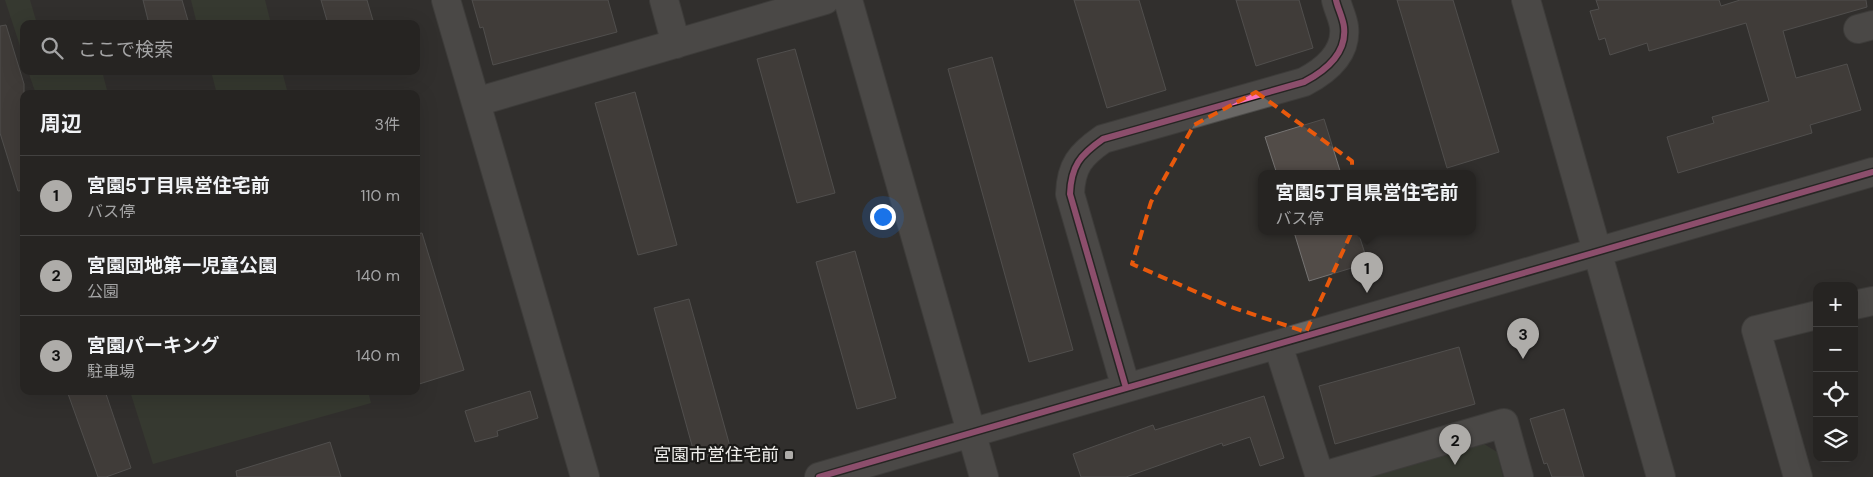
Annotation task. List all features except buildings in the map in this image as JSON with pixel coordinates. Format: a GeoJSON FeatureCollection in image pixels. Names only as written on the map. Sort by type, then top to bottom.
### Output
{"type":"FeatureCollection","features":[{"type":"Feature","properties":{"kind":"street"},"geometry":{"type":"LineString","coordinates":[[446,0],[585,477]]}},
{"type":"Feature","properties":{"kind":"street"},"geometry":{"type":"LineString","coordinates":[[664,0],[676,44]]}},
{"type":"Feature","properties":{"kind":"street"},"geometry":{"type":"LineString","coordinates":[[476,102],[825,0]]}},
{"type":"Feature","properties":{"kind":"street"},"geometry":{"type":"LineString","coordinates":[[848,0],[984,477]]}},
{"type":"Feature","properties":{"kind":"street"},"geometry":{"type":"LineString","coordinates":[[1126,388],[1070,194],[1071,176],[1079,160],[1090,148],[1103,139],[1304,82],[1318,74],[1332,62],[1342,48],[1344,28],[1336,0]]}},
{"type":"Feature","properties":{"kind":"street"},"geometry":{"type":"LineString","coordinates":[[1526,0],[1661,477]]}},
{"type":"Feature","properties":{"kind":"street"},"geometry":{"type":"LineString","coordinates":[[819,477],[1873,172]]}},
{"type":"Feature","properties":{"kind":"street"},"geometry":{"type":"LineString","coordinates":[[1858,305],[1873,301]]}},
{"type":"Feature","properties":{"kind":"street"},"geometry":{"type":"LineString","coordinates":[[1798,477],[1756,330],[1813,316]]}},
{"type":"Feature","properties":{"kind":"street"},"geometry":{"type":"LineString","coordinates":[[1278,345],[1320,477],[1504,423],[1519,477]]}},
{"type":"Feature","properties":{"kind":"highlighted area"},"geometry":{"type":"Polygon","coordinates":[[[1256,92],[1352,161],[1353,229],[1306,332],[1231,307],[1132,264],[1151,202],[1194,125],[1256,92]]]}},
{"type":"Feature","properties":{"kind":"green space"},"geometry":{"type":"Polygon","coordinates":[[[5,0],[30,0],[36,20],[20,20],[20,46],[5,0]]]}},
{"type":"Feature","properties":{"kind":"green space"},"geometry":{"type":"Polygon","coordinates":[[[191,0],[265,0],[270,20],[196,20],[191,0]]]}},
{"type":"Feature","properties":{"kind":"green space"},"geometry":{"type":"Polygon","coordinates":[[[29,75],[103,75],[107,90],[35,90],[29,75]]]}},
{"type":"Feature","properties":{"kind":"green space"},"geometry":{"type":"Polygon","coordinates":[[[212,75],[283,75],[287,90],[216,90],[212,75]]]}},
{"type":"Feature","properties":{"kind":"green space"},"geometry":{"type":"Polygon","coordinates":[[[131,395],[369,395],[371,403],[153,464],[131,395]]]}},
{"type":"Feature","properties":{"kind":"green space"},"geometry":{"type":"Polygon","coordinates":[[[1484,444],[1497,452],[1503,477],[1364,477],[1484,444]]]}},
{"type":"Feature","properties":{"kind":"cycle path"},"geometry":{"type":"LineString","coordinates":[[1126,388],[1070,194],[1072,176],[1078,162],[1088,150],[1103,139],[1304,82],[1320,73],[1333,61],[1342,45],[1344,37],[1343,20],[1336,0]]}},
{"type":"Feature","properties":{"kind":"cycle path"},"geometry":{"type":"LineString","coordinates":[[819,477],[1873,172]]}},
{"type":"Feature","properties":{"kind":"place","name":"宮園5丁目県営住宅前"},"geometry":{"type":"Point","coordinates":[1367,293]}},
{"type":"Feature","properties":{"kind":"place","name":"宮園パーキング"},"geometry":{"type":"Point","coordinates":[1523,359]}},
{"type":"Feature","properties":{"kind":"place","name":"宮園市営住宅前"},"geometry":{"type":"Point","coordinates":[789,455]}},
{"type":"Feature","properties":{"kind":"place","name":"宮園団地第一児童公園"},"geometry":{"type":"Point","coordinates":[1455,465]}}]}
